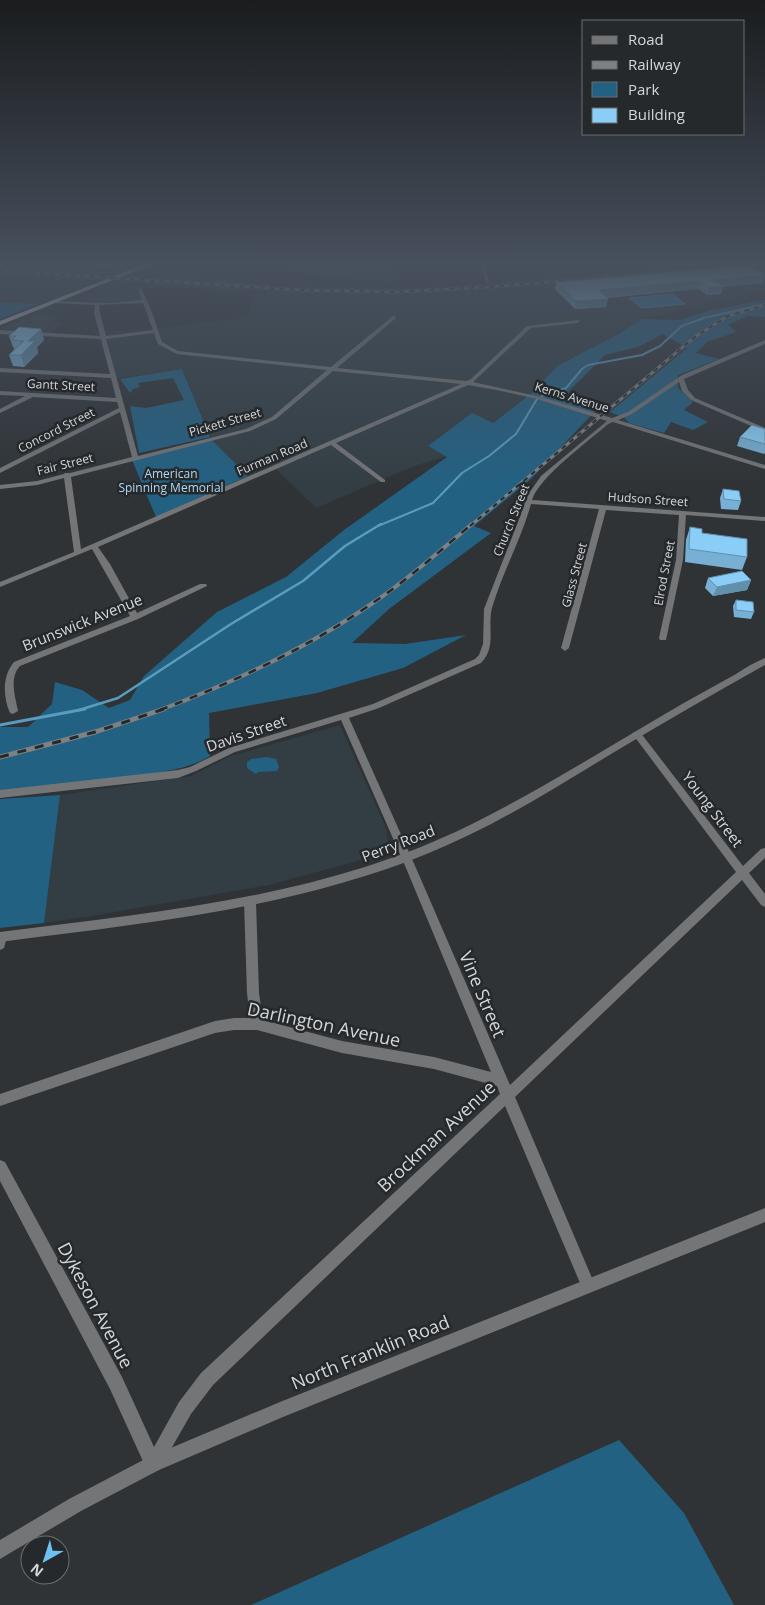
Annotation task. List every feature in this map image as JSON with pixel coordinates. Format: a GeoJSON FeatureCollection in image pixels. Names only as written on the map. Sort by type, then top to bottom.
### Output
{"type":"FeatureCollection","features":[{"type":"Feature","properties":{"kind":"street"},"geometry":{"type":"LineString","coordinates":[[103,338],[135,458]]}},
{"type":"Feature","properties":{"kind":"street","name":"Kerns Avenue"},"geometry":{"type":"LineString","coordinates":[[159,338],[163,345],[184,353],[468,383],[516,392],[765,467]]}},
{"type":"Feature","properties":{"kind":"street","name":"Pickett Street"},"geometry":{"type":"LineString","coordinates":[[135,458],[264,424],[370,338]]}},
{"type":"Feature","properties":{"kind":"street","name":"Furman Road"},"geometry":{"type":"LineString","coordinates":[[1,582],[78,553],[440,397],[468,383],[517,338]]}},
{"type":"Feature","properties":{"kind":"street","name":"Church Street"},"geometry":{"type":"LineString","coordinates":[[487,652],[486,626],[488,609],[533,489],[543,477],[602,426],[630,413],[696,370],[765,342]]}},
{"type":"Feature","properties":{"kind":"street"},"geometry":{"type":"LineString","coordinates":[[0,370],[114,376]]}},
{"type":"Feature","properties":{"kind":"street"},"geometry":{"type":"LineString","coordinates":[[681,379],[684,391],[689,396],[765,430]]}},
{"type":"Feature","properties":{"kind":"street","name":"Gantt Street"},"geometry":{"type":"LineString","coordinates":[[0,393],[120,400]]}},
{"type":"Feature","properties":{"kind":"street"},"geometry":{"type":"LineString","coordinates":[[0,412],[32,395]]}},
{"type":"Feature","properties":{"kind":"street","name":"Concord Street"},"geometry":{"type":"LineString","coordinates":[[0,471],[121,409]]}},
{"type":"Feature","properties":{"kind":"street"},"geometry":{"type":"LineString","coordinates":[[332,443],[383,481]]}},
{"type":"Feature","properties":{"kind":"street","name":"Fair Street"},"geometry":{"type":"LineString","coordinates":[[0,487],[8,488],[37,483],[135,458]]}},
{"type":"Feature","properties":{"kind":"street"},"geometry":{"type":"LineString","coordinates":[[67,474],[78,553]]}},
{"type":"Feature","properties":{"kind":"street"},"geometry":{"type":"LineString","coordinates":[[0,496],[8,488]]}},
{"type":"Feature","properties":{"kind":"street","name":"Hudson Street"},"geometry":{"type":"LineString","coordinates":[[529,502],[765,519]]}},
{"type":"Feature","properties":{"kind":"street","name":"Glass Street"},"geometry":{"type":"LineString","coordinates":[[565,648],[603,507]]}},
{"type":"Feature","properties":{"kind":"street","name":"Elrod Street"},"geometry":{"type":"LineString","coordinates":[[662,638],[678,566],[683,531],[683,512]]}},
{"type":"Feature","properties":{"kind":"street"},"geometry":{"type":"LineString","coordinates":[[94,546],[135,617]]}},
{"type":"Feature","properties":{"kind":"street","name":"Brunswick Avenue"},"geometry":{"type":"LineString","coordinates":[[13,711],[10,677],[12,669],[17,664],[135,617],[203,586]]}},
{"type":"Feature","properties":{"kind":"street","name":"Davis Street"},"geometry":{"type":"LineString","coordinates":[[0,794],[178,774],[193,769],[232,750],[344,717],[390,700],[478,661],[487,652]]}},
{"type":"Feature","properties":{"kind":"street","name":"Perry Road"},"geometry":{"type":"LineString","coordinates":[[0,940],[250,902],[326,884],[406,857],[503,813],[765,660]]}},
{"type":"Feature","properties":{"kind":"street","name":"Vine Street"},"geometry":{"type":"LineString","coordinates":[[344,717],[406,857],[501,1080],[506,1096],[588,1285]]}},
{"type":"Feature","properties":{"kind":"street","name":"Young Street"},"geometry":{"type":"LineString","coordinates":[[637,734],[765,902]]}},
{"type":"Feature","properties":{"kind":"street","name":"Brockman Avenue"},"geometry":{"type":"LineString","coordinates":[[154,1464],[185,1408],[207,1380],[765,852]]}},
{"type":"Feature","properties":{"kind":"street"},"geometry":{"type":"LineString","coordinates":[[250,902],[253,993],[257,1024]]}},
{"type":"Feature","properties":{"kind":"street","name":"Darlington Avenue"},"geometry":{"type":"LineString","coordinates":[[0,1100],[215,1027],[234,1024],[257,1024],[342,1047],[434,1063],[501,1080]]}},
{"type":"Feature","properties":{"kind":"street","name":"Dykeson Avenue"},"geometry":{"type":"LineString","coordinates":[[0,1167],[116,1383],[154,1464]]}},
{"type":"Feature","properties":{"kind":"street","name":"North Franklin Road"},"geometry":{"type":"LineString","coordinates":[[0,1550],[75,1505],[154,1464],[289,1406],[765,1215]]}},
{"type":"Feature","properties":{"kind":"shaded area"},"geometry":{"type":"Polygon","coordinates":[[[97,338],[611,338],[557,366],[533,392],[492,423],[428,446],[447,456],[414,466],[316,508],[272,465],[248,476],[212,440],[182,369],[114,379],[97,338]]]}},
{"type":"Feature","properties":{"kind":"shaded area"},"geometry":{"type":"Polygon","coordinates":[[[340,725],[386,828],[390,852],[269,885],[44,923],[60,795],[191,776],[231,756],[340,725]]]}},
{"type":"Feature","properties":{"kind":"green space"},"geometry":{"type":"Polygon","coordinates":[[[611,338],[656,338],[638,347],[605,355],[570,390],[564,400],[597,409],[531,479],[474,526],[491,533],[389,609],[352,643],[405,644],[466,635],[403,668],[317,693],[209,713],[210,756],[201,761],[163,772],[0,792],[0,727],[28,727],[52,704],[55,682],[82,690],[109,708],[130,700],[144,676],[217,612],[286,577],[344,530],[447,457],[428,446],[472,413],[493,423],[533,392],[557,366],[611,338]]]}},
{"type":"Feature","properties":{"kind":"green space"},"geometry":{"type":"Polygon","coordinates":[[[670,338],[719,338],[707,342],[696,353],[719,359],[678,375],[678,388],[693,402],[684,410],[708,422],[693,430],[671,422],[664,433],[629,423],[625,418],[610,412],[687,348],[670,338]]]}},
{"type":"Feature","properties":{"kind":"green space"},"geometry":{"type":"Polygon","coordinates":[[[182,369],[210,437],[139,453],[130,406],[146,408],[184,400],[173,378],[138,383],[140,387],[133,389],[130,393],[120,379],[182,369]]]}},
{"type":"Feature","properties":{"kind":"green space","name":"American Spinning Memorial"},"geometry":{"type":"Polygon","coordinates":[[[212,440],[248,476],[156,517],[132,460],[212,440]]]}},
{"type":"Feature","properties":{"kind":"green space"},"geometry":{"type":"Polygon","coordinates":[[[267,757],[276,759],[279,767],[277,771],[258,772],[256,774],[247,768],[247,762],[251,759],[267,757]]]}},
{"type":"Feature","properties":{"kind":"green space"},"geometry":{"type":"Polygon","coordinates":[[[60,795],[44,923],[0,928],[0,799],[60,795]]]}},
{"type":"Feature","properties":{"kind":"green space"},"geometry":{"type":"Polygon","coordinates":[[[619,1440],[684,1513],[734,1605],[251,1605],[619,1440]]]}},
{"type":"Feature","properties":{"kind":"building"},"geometry":{"type":"Polygon","coordinates":[[[14,338],[31,338],[28,341],[35,341],[21,355],[9,355],[24,341],[12,340],[14,338]]]}},
{"type":"Feature","properties":{"kind":"building"},"geometry":{"type":"Polygon","coordinates":[[[752,425],[765,429],[765,444],[740,437],[752,425]]]}},
{"type":"Feature","properties":{"kind":"building"},"geometry":{"type":"Polygon","coordinates":[[[723,489],[739,491],[741,501],[724,499],[723,489]]]}},
{"type":"Feature","properties":{"kind":"building"},"geometry":{"type":"Polygon","coordinates":[[[690,527],[702,529],[702,533],[747,539],[747,557],[689,549],[690,527]]]}},
{"type":"Feature","properties":{"kind":"building"},"geometry":{"type":"Polygon","coordinates":[[[742,571],[751,580],[717,587],[708,578],[742,571]]]}},
{"type":"Feature","properties":{"kind":"building"},"geometry":{"type":"Polygon","coordinates":[[[736,600],[753,602],[754,612],[736,610],[736,600]]]}},
{"type":"Feature","properties":{"kind":"waterway"},"geometry":{"type":"LineString","coordinates":[[542,396],[566,388],[582,369],[588,365],[642,355],[660,346],[669,338]]}},
{"type":"Feature","properties":{"kind":"waterway"},"geometry":{"type":"LineString","coordinates":[[378,526],[433,503],[462,473],[489,456],[516,434],[537,399]]}},
{"type":"Feature","properties":{"kind":"waterway"},"geometry":{"type":"LineString","coordinates":[[79,710],[118,698],[231,624],[303,581],[345,546],[381,524]]}},
{"type":"Feature","properties":{"kind":"waterway"},"geometry":{"type":"LineString","coordinates":[[0,725],[85,709]]}},
{"type":"Feature","properties":{"kind":"railway"},"geometry":{"type":"LineString","coordinates":[[470,526],[694,338]]}},
{"type":"Feature","properties":{"kind":"railway"},"geometry":{"type":"LineString","coordinates":[[160,710],[246,674],[328,632],[392,590],[472,524]]}},
{"type":"Feature","properties":{"kind":"railway"},"geometry":{"type":"LineString","coordinates":[[0,757],[95,732],[164,709]]}}]}
